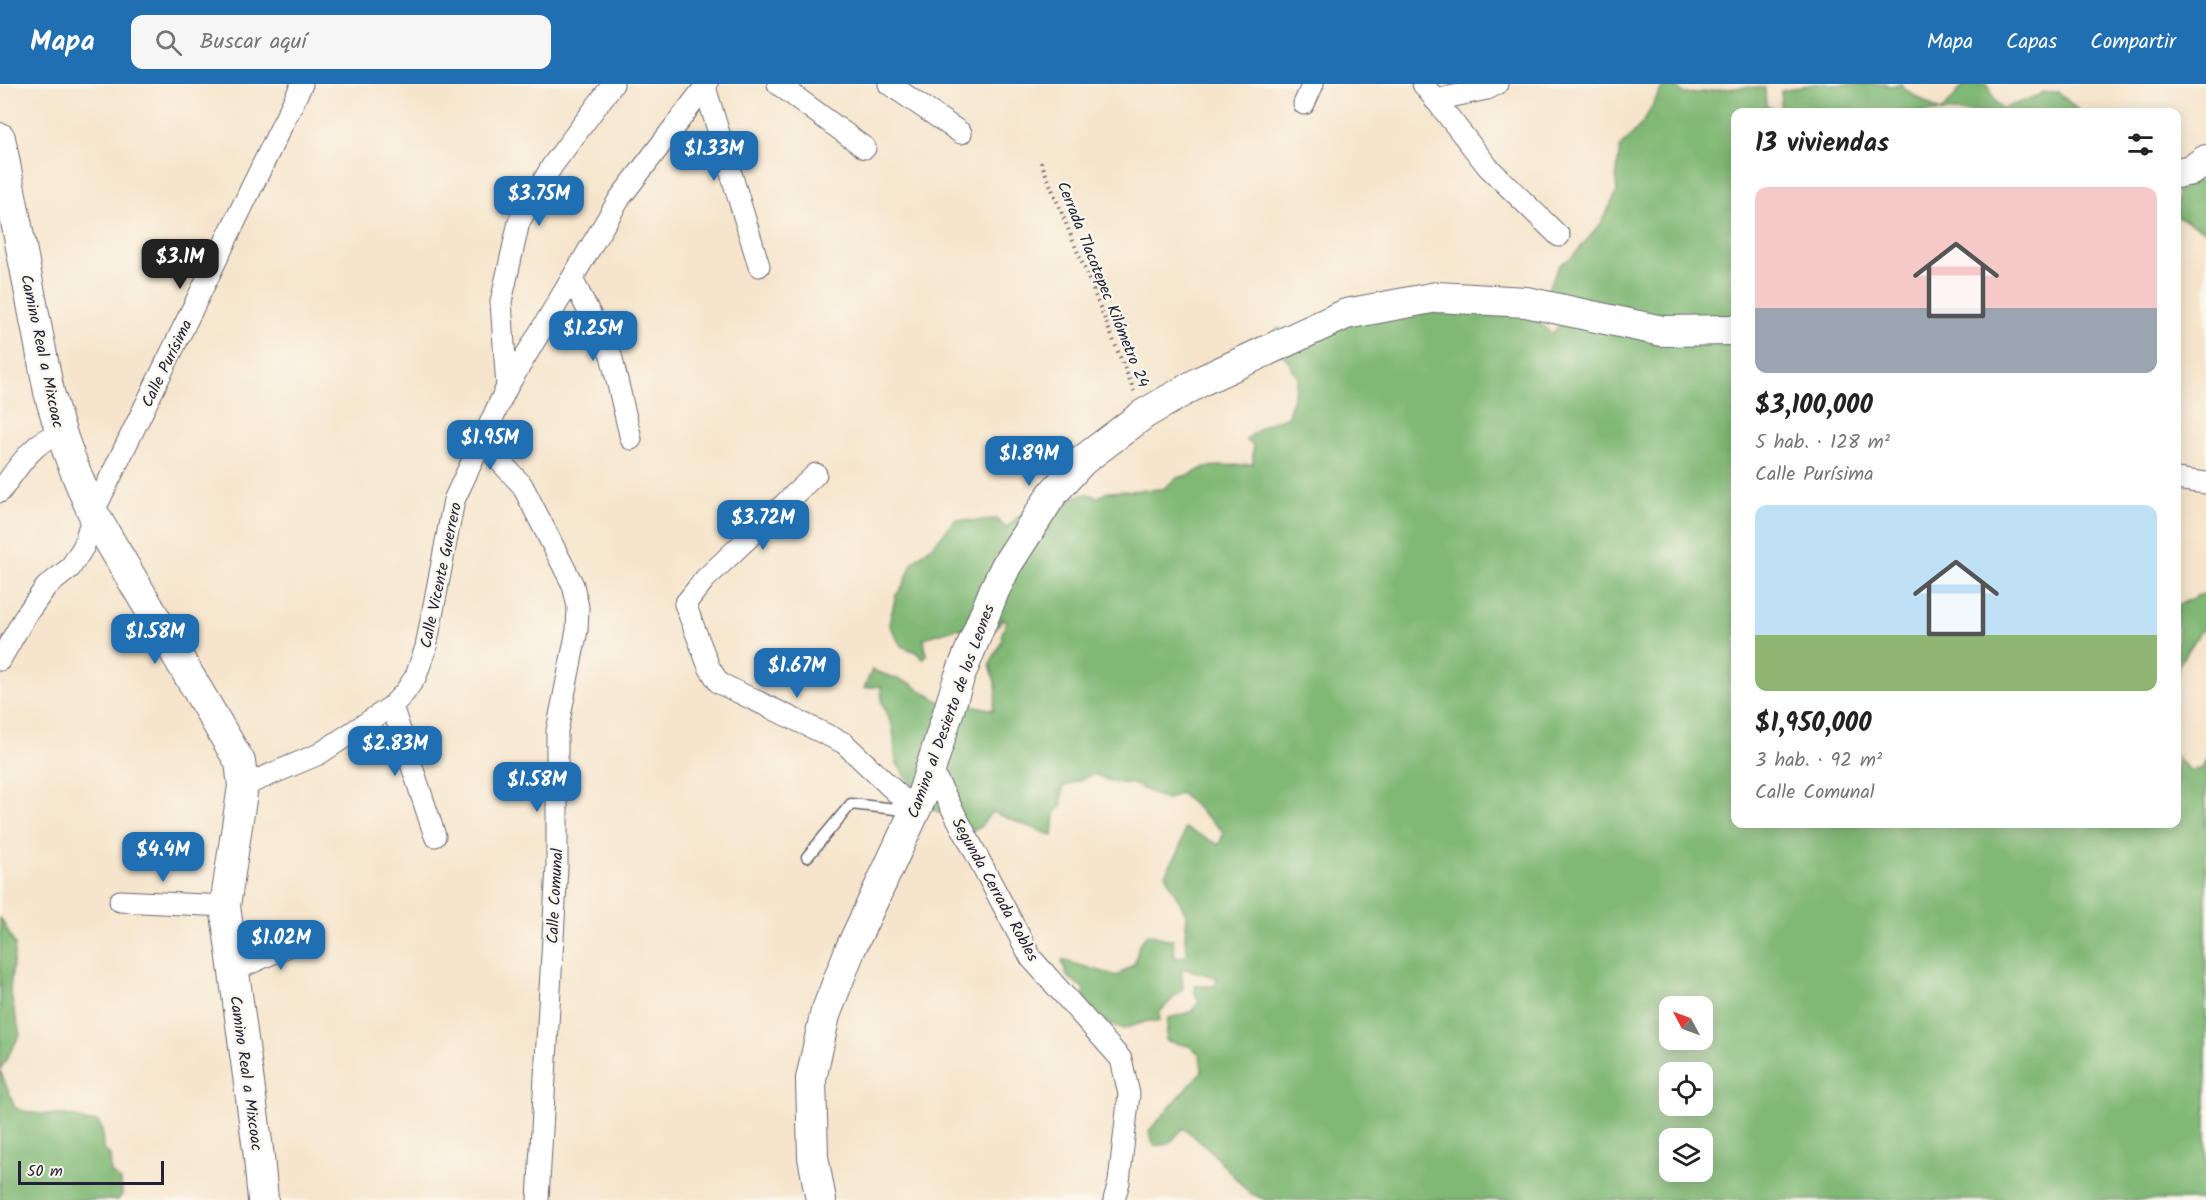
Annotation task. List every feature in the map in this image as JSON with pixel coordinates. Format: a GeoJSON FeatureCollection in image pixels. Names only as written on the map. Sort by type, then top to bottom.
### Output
{"type":"FeatureCollection","features":[{"type":"Feature","properties":{"kind":"main road","name":"Camino Real a Mixcoac"},"geometry":{"type":"LineString","coordinates":[[0,138],[60,433],[93,513],[240,762],[243,786],[225,906],[263,1200]]}},
{"type":"Feature","properties":{"kind":"main road"},"geometry":{"type":"LineString","coordinates":[[2181,172],[2192,170],[2206,160]]}},
{"type":"Feature","properties":{"kind":"main road","name":"Camino al Desierto de los Leones"},"geometry":{"type":"LineString","coordinates":[[820,1200],[813,1157],[811,1079],[825,1015],[850,950],[916,808],[959,678],[994,591],[1006,566],[1053,493],[1082,461],[1144,414],[1203,380],[1346,314],[1437,297],[1526,302],[1662,332],[1731,331]]}},
{"type":"Feature","properties":{"kind":"street","name":"Calle Purísima"},"geometry":{"type":"LineString","coordinates":[[0,660],[26,615],[46,587],[70,568],[84,546],[93,513],[302,84]]}},
{"type":"Feature","properties":{"kind":"street"},"geometry":{"type":"LineString","coordinates":[[507,387],[501,302],[519,222],[552,166],[613,84]]}},
{"type":"Feature","properties":{"kind":"street"},"geometry":{"type":"LineString","coordinates":[[778,84],[865,148]]}},
{"type":"Feature","properties":{"kind":"street"},"geometry":{"type":"LineString","coordinates":[[889,84],[961,133]]}},
{"type":"Feature","properties":{"kind":"street"},"geometry":{"type":"LineString","coordinates":[[1304,104],[1313,84]]}},
{"type":"Feature","properties":{"kind":"street"},"geometry":{"type":"LineString","coordinates":[[1429,92],[1487,89],[1497,84]]}},
{"type":"Feature","properties":{"kind":"street"},"geometry":{"type":"LineString","coordinates":[[706,86],[759,266]]}},
{"type":"Feature","properties":{"kind":"street","name":"Calle Vicente Guerrero"},"geometry":{"type":"LineString","coordinates":[[243,786],[319,754],[392,706],[416,676],[426,647],[454,500],[507,387],[620,198],[706,86]]}},
{"type":"Feature","properties":{"kind":"street"},"geometry":{"type":"LineString","coordinates":[[1429,92],[1488,167],[1559,236]]}},
{"type":"Feature","properties":{"kind":"street"},"geometry":{"type":"LineString","coordinates":[[572,279],[611,356],[631,439]]}},
{"type":"Feature","properties":{"kind":"street"},"geometry":{"type":"LineString","coordinates":[[0,492],[37,446],[51,436],[60,433]]}},
{"type":"Feature","properties":{"kind":"street","name":"Calle Comunal"},"geometry":{"type":"LineString","coordinates":[[482,442],[522,485],[573,585],[578,607],[577,630],[557,731],[557,867],[537,1200]]}},
{"type":"Feature","properties":{"kind":"street"},"geometry":{"type":"LineString","coordinates":[[816,474],[705,579],[685,604],[709,667],[719,683],[844,743],[903,800],[916,808]]}},
{"type":"Feature","properties":{"kind":"street"},"geometry":{"type":"LineString","coordinates":[[2181,480],[2206,483]]}},
{"type":"Feature","properties":{"kind":"street"},"geometry":{"type":"LineString","coordinates":[[392,706],[435,836]]}},
{"type":"Feature","properties":{"kind":"street","name":"Segunda Cerrada Robles"},"geometry":{"type":"LineString","coordinates":[[930,767],[1031,958],[1120,1059],[1129,1095],[1119,1182],[1114,1200]]}},
{"type":"Feature","properties":{"kind":"street"},"geometry":{"type":"LineString","coordinates":[[120,901],[225,906]]}},
{"type":"Feature","properties":{"kind":"street"},"geometry":{"type":"LineString","coordinates":[[233,970],[313,935]]}},
{"type":"Feature","properties":{"kind":"lane"},"geometry":{"type":"LineString","coordinates":[[807,857],[851,804],[916,808]]}},
{"type":"Feature","properties":{"kind":"path","name":"Cerrada Tlacotepec Kilómetro 24"},"geometry":{"type":"LineString","coordinates":[[1041,162],[1144,414]]}},
{"type":"Feature","properties":{"kind":"green space"},"geometry":{"type":"Polygon","coordinates":[[[1664,84],[1673,84],[1684,94],[1735,88],[1765,88],[1766,106],[1772,108],[1731,108],[1731,828],[2181,828],[2181,762],[2189,770],[2202,769],[2206,759],[2206,1200],[1265,1200],[1248,1192],[1208,1148],[1183,1128],[1169,1144],[1154,1146],[1149,1131],[1202,1071],[1200,1054],[1189,1046],[1166,1041],[1168,1018],[1191,1012],[1199,1002],[1195,993],[1196,986],[1214,986],[1218,978],[1187,969],[1181,970],[1183,988],[1159,1013],[1160,1021],[1148,1021],[1123,1029],[1084,1013],[1084,989],[1067,976],[1062,960],[1117,976],[1135,963],[1139,944],[1148,934],[1173,939],[1175,958],[1187,956],[1185,938],[1187,916],[1165,874],[1179,851],[1185,828],[1219,845],[1224,832],[1180,793],[1166,800],[1133,784],[1112,782],[1094,774],[1063,787],[1061,807],[1055,814],[1053,836],[992,812],[979,828],[962,833],[941,813],[917,803],[917,792],[896,762],[893,728],[882,703],[881,686],[864,688],[872,670],[912,684],[944,704],[959,702],[993,710],[997,690],[990,664],[1002,640],[1007,621],[1003,618],[996,628],[979,635],[957,628],[924,638],[926,655],[923,659],[916,652],[901,646],[889,624],[896,595],[902,588],[913,562],[937,541],[956,519],[974,521],[997,519],[1006,528],[1039,498],[1053,500],[1088,494],[1098,497],[1108,492],[1163,489],[1177,478],[1205,467],[1253,464],[1253,445],[1246,440],[1263,426],[1288,416],[1298,378],[1286,358],[1267,342],[1278,328],[1299,337],[1363,306],[1524,309],[1552,334],[1567,317],[1546,292],[1560,265],[1572,257],[1600,225],[1617,192],[1616,180],[1620,148],[1644,121],[1664,84]]]}},
{"type":"Feature","properties":{"kind":"green space"},"geometry":{"type":"Polygon","coordinates":[[[1815,84],[1885,84],[1889,86],[1901,84],[1910,93],[1934,108],[1780,108],[1781,91],[1815,84]]]}},
{"type":"Feature","properties":{"kind":"green space"},"geometry":{"type":"Polygon","coordinates":[[[1965,84],[1988,84],[1995,102],[2001,108],[1944,108],[1965,84]]]}},
{"type":"Feature","properties":{"kind":"green space"},"geometry":{"type":"Polygon","coordinates":[[[2058,92],[2076,108],[2005,108],[2044,93],[2058,92]]]}},
{"type":"Feature","properties":{"kind":"green space"},"geometry":{"type":"Polygon","coordinates":[[[2181,180],[2200,181],[2206,184],[2206,231],[2181,219],[2181,180]]]}},
{"type":"Feature","properties":{"kind":"green space"},"geometry":{"type":"Polygon","coordinates":[[[2206,594],[2206,626],[2181,661],[2181,604],[2206,594]]]}},
{"type":"Feature","properties":{"kind":"green space"},"geometry":{"type":"Polygon","coordinates":[[[0,917],[15,945],[10,991],[20,1035],[0,1070],[0,917]]]}},
{"type":"Feature","properties":{"kind":"green space"},"geometry":{"type":"Polygon","coordinates":[[[0,1070],[15,1108],[34,1113],[74,1117],[86,1122],[98,1121],[102,1130],[103,1149],[110,1155],[111,1173],[121,1181],[122,1194],[118,1200],[0,1200],[0,1070]]]}}]}
